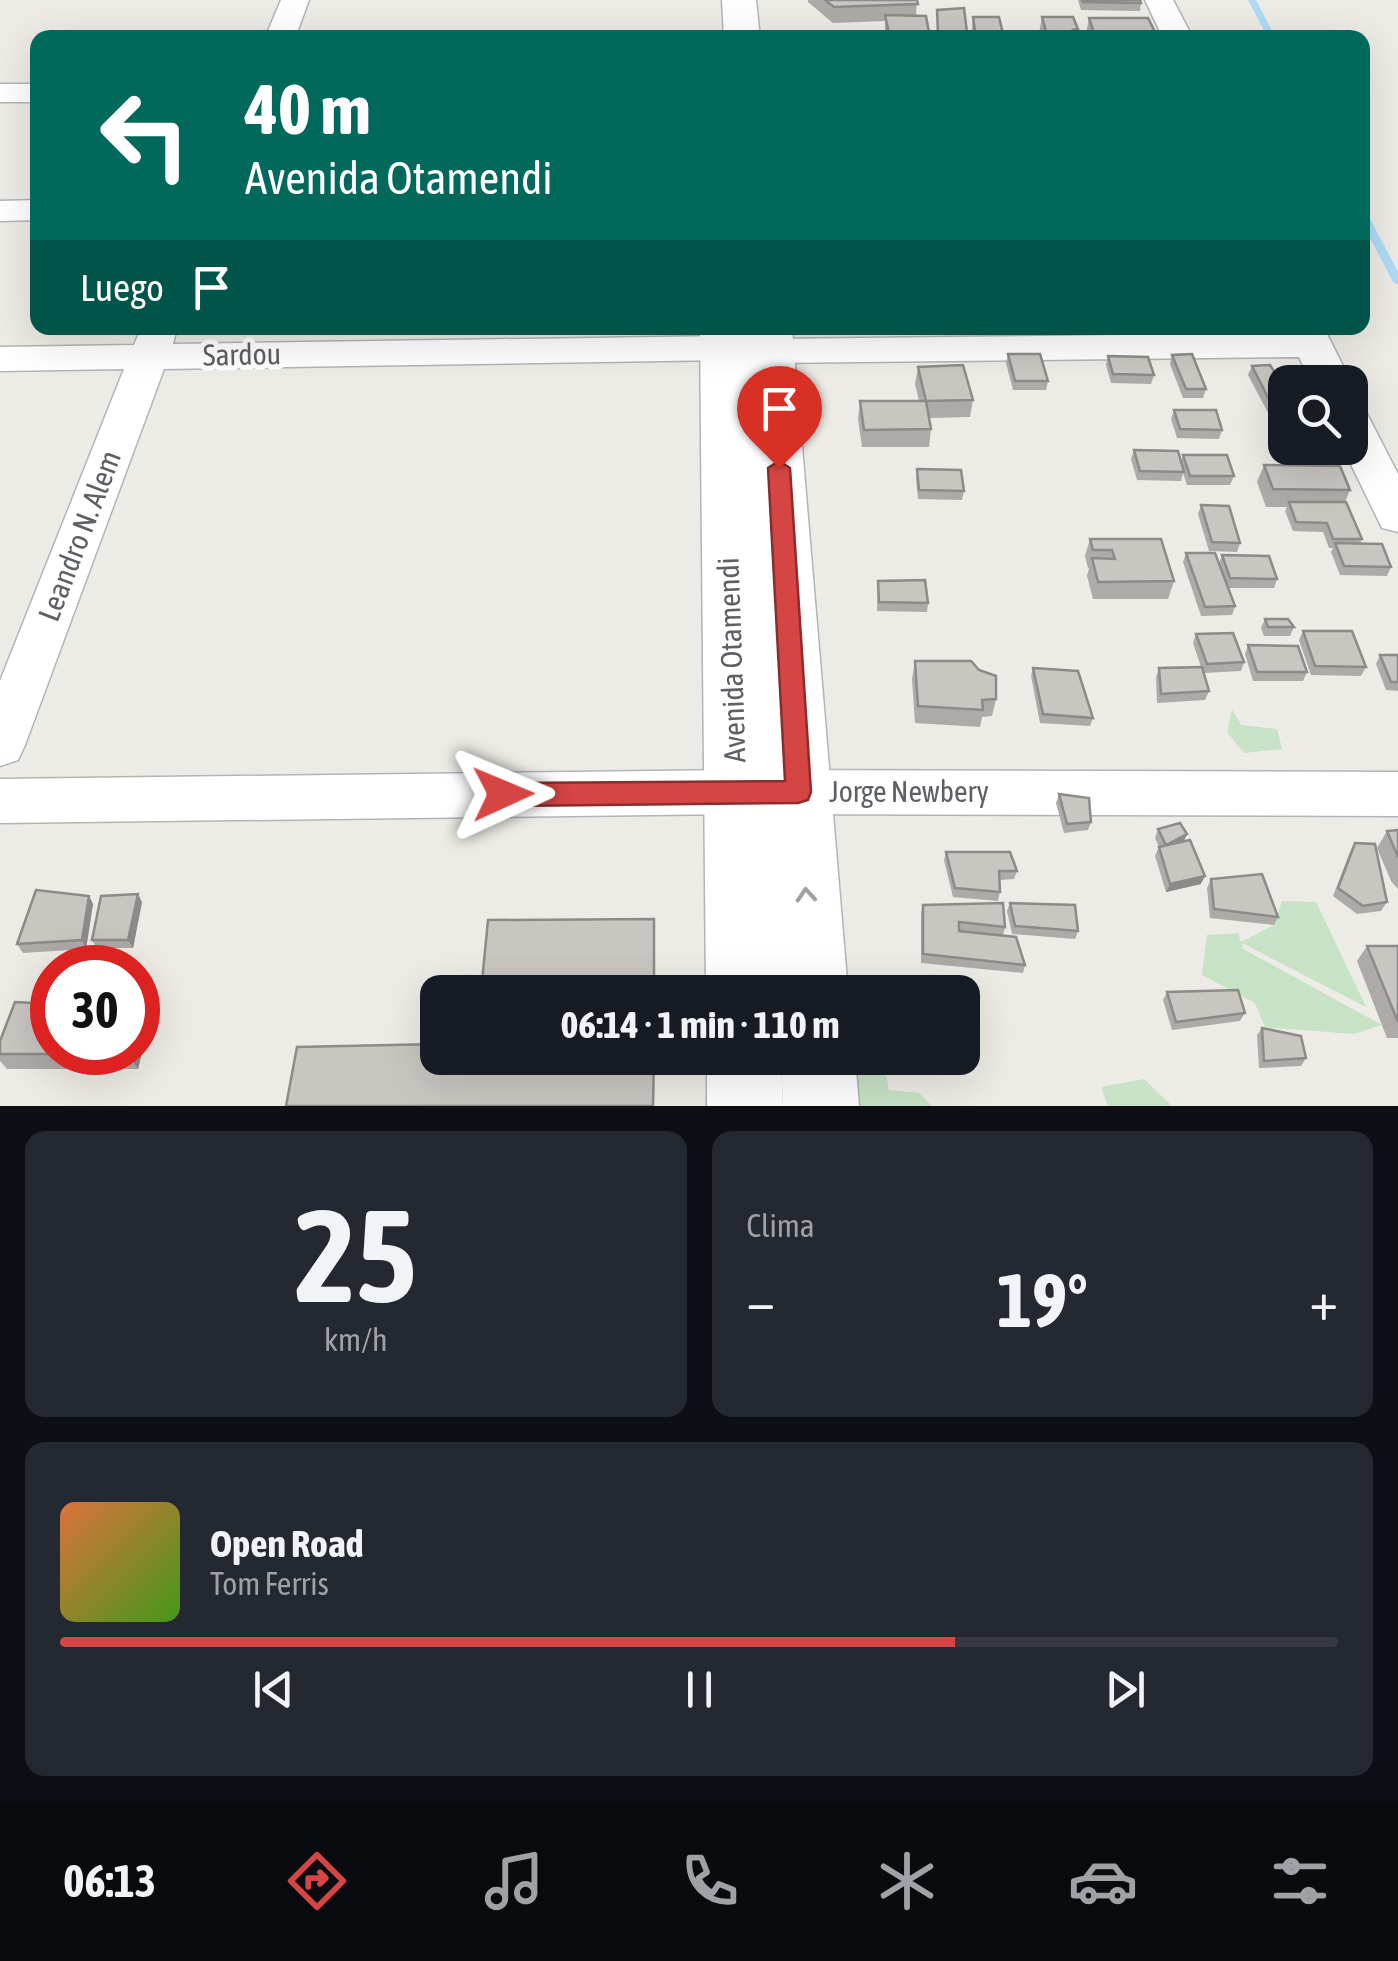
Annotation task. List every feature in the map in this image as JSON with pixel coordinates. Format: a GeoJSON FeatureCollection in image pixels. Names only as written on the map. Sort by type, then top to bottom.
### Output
{"type":"FeatureCollection","features":[{"type":"Feature","properties":{"kind":"main road"},"geometry":{"type":"LineString","coordinates":[[710,0],[711,30]]}},
{"type":"Feature","properties":{"kind":"main road"},"geometry":{"type":"LineString","coordinates":[[739,0],[741,30]]}},
{"type":"Feature","properties":{"kind":"main road","name":"Avenida Otamendi"},"geometry":{"type":"LineString","coordinates":[[744,975],[767,792],[747,338]]}},
{"type":"Feature","properties":{"kind":"main road","name":"Avenida Otamendi"},"geometry":{"type":"LineString","coordinates":[[767,792],[809,975]]}},
{"type":"Feature","properties":{"kind":"main road"},"geometry":{"type":"LineString","coordinates":[[744,1075],[745,1106]]}},
{"type":"Feature","properties":{"kind":"main road"},"geometry":{"type":"LineString","coordinates":[[819,1075],[822,1106]]}},
{"type":"Feature","properties":{"kind":"street"},"geometry":{"type":"LineString","coordinates":[[283,30],[295,0]]}},
{"type":"Feature","properties":{"kind":"street"},"geometry":{"type":"LineString","coordinates":[[1159,0],[1174,30]]}},
{"type":"Feature","properties":{"kind":"street"},"geometry":{"type":"LineString","coordinates":[[0,92],[30,92]]}},
{"type":"Feature","properties":{"kind":"street"},"geometry":{"type":"LineString","coordinates":[[0,211],[30,210]]}},
{"type":"Feature","properties":{"kind":"street"},"geometry":{"type":"LineString","coordinates":[[1309,336],[1323,365]]}},
{"type":"Feature","properties":{"kind":"street","name":"Sardou"},"geometry":{"type":"LineString","coordinates":[[0,358],[154,342],[1309,336]]}},
{"type":"Feature","properties":{"kind":"street","name":"Leandro N. Alem"},"geometry":{"type":"LineString","coordinates":[[0,745],[154,342]]}},
{"type":"Feature","properties":{"kind":"street"},"geometry":{"type":"LineString","coordinates":[[1368,456],[1398,517]]}},
{"type":"Feature","properties":{"kind":"street","name":"Jorge Newbery"},"geometry":{"type":"LineString","coordinates":[[0,801],[767,792],[1398,794]]}},
{"type":"Feature","properties":{"kind":"green space"},"geometry":{"type":"Polygon","coordinates":[[[1232,709],[1241,725],[1277,729],[1282,749],[1244,753],[1227,732],[1232,709]]]}},
{"type":"Feature","properties":{"kind":"green space"},"geometry":{"type":"Polygon","coordinates":[[[1282,901],[1316,902],[1366,1007],[1242,943],[1243,949],[1382,1025],[1354,1034],[1265,1027],[1255,1003],[1202,975],[1207,935],[1238,933],[1241,942],[1274,925],[1282,901]]]}},
{"type":"Feature","properties":{"kind":"green space"},"geometry":{"type":"Polygon","coordinates":[[[832,1075],[886,1075],[889,1090],[919,1093],[932,1106],[831,1106],[832,1075]]]}},
{"type":"Feature","properties":{"kind":"green space"},"geometry":{"type":"Polygon","coordinates":[[[1144,1079],[1172,1106],[1108,1106],[1101,1087],[1144,1079]]]}},
{"type":"Feature","properties":{"kind":"building"},"geometry":{"type":"Polygon","coordinates":[[[825,0],[917,0],[918,4],[834,7],[825,0]]]}},
{"type":"Feature","properties":{"kind":"building"},"geometry":{"type":"Polygon","coordinates":[[[1140,0],[1141,3],[1083,2],[1140,0]]]}},
{"type":"Feature","properties":{"kind":"building"},"geometry":{"type":"Polygon","coordinates":[[[964,8],[967,30],[938,30],[937,10],[964,8]]]}},
{"type":"Feature","properties":{"kind":"building"},"geometry":{"type":"Polygon","coordinates":[[[885,15],[926,16],[929,30],[888,30],[885,15]]]}},
{"type":"Feature","properties":{"kind":"building"},"geometry":{"type":"Polygon","coordinates":[[[973,17],[999,17],[1002,30],[975,30],[973,17]]]}},
{"type":"Feature","properties":{"kind":"building"},"geometry":{"type":"Polygon","coordinates":[[[1042,17],[1073,17],[1078,29],[1073,30],[1046,30],[1042,17]]]}},
{"type":"Feature","properties":{"kind":"building"},"geometry":{"type":"Polygon","coordinates":[[[1089,18],[1148,18],[1154,30],[1093,30],[1089,18]]]}},
{"type":"Feature","properties":{"kind":"building"},"geometry":{"type":"Polygon","coordinates":[[[1008,354],[1040,354],[1048,381],[1015,381],[1008,354]]]}},
{"type":"Feature","properties":{"kind":"building"},"geometry":{"type":"Polygon","coordinates":[[[1192,354],[1206,389],[1186,389],[1172,355],[1192,354]]]}},
{"type":"Feature","properties":{"kind":"building"},"geometry":{"type":"Polygon","coordinates":[[[1108,356],[1148,357],[1154,375],[1113,374],[1108,356]]]}},
{"type":"Feature","properties":{"kind":"building"},"geometry":{"type":"Polygon","coordinates":[[[963,365],[973,400],[926,401],[918,367],[963,365]]]}},
{"type":"Feature","properties":{"kind":"building"},"geometry":{"type":"Polygon","coordinates":[[[1268,365],[1268,397],[1252,366],[1268,365]]]}},
{"type":"Feature","properties":{"kind":"building"},"geometry":{"type":"Polygon","coordinates":[[[860,401],[926,401],[931,429],[864,430],[860,401]]]}},
{"type":"Feature","properties":{"kind":"building"},"geometry":{"type":"Polygon","coordinates":[[[1174,410],[1216,410],[1222,430],[1180,429],[1174,410]]]}},
{"type":"Feature","properties":{"kind":"building"},"geometry":{"type":"Polygon","coordinates":[[[1134,450],[1178,451],[1184,472],[1140,471],[1134,450]]]}},
{"type":"Feature","properties":{"kind":"building"},"geometry":{"type":"Polygon","coordinates":[[[1183,455],[1227,455],[1234,476],[1190,476],[1183,455]]]}},
{"type":"Feature","properties":{"kind":"building"},"geometry":{"type":"Polygon","coordinates":[[[1264,465],[1340,466],[1350,490],[1273,489],[1264,465]]]}},
{"type":"Feature","properties":{"kind":"building"},"geometry":{"type":"Polygon","coordinates":[[[917,469],[961,470],[964,491],[919,490],[917,469]]]}},
{"type":"Feature","properties":{"kind":"building"},"geometry":{"type":"Polygon","coordinates":[[[1289,502],[1346,502],[1362,539],[1333,539],[1327,523],[1296,522],[1289,502]]]}},
{"type":"Feature","properties":{"kind":"building"},"geometry":{"type":"Polygon","coordinates":[[[1201,505],[1229,506],[1240,543],[1212,542],[1201,505]]]}},
{"type":"Feature","properties":{"kind":"building"},"geometry":{"type":"Polygon","coordinates":[[[1090,539],[1161,539],[1174,581],[1098,582],[1092,558],[1115,559],[1112,550],[1093,550],[1090,539]]]}},
{"type":"Feature","properties":{"kind":"building"},"geometry":{"type":"Polygon","coordinates":[[[1335,543],[1382,544],[1391,567],[1344,566],[1335,543]]]}},
{"type":"Feature","properties":{"kind":"building"},"geometry":{"type":"Polygon","coordinates":[[[1186,553],[1215,553],[1235,606],[1205,607],[1186,553]]]}},
{"type":"Feature","properties":{"kind":"building"},"geometry":{"type":"Polygon","coordinates":[[[1222,555],[1269,556],[1277,579],[1230,578],[1222,555]]]}},
{"type":"Feature","properties":{"kind":"building"},"geometry":{"type":"Polygon","coordinates":[[[925,580],[928,603],[879,602],[878,581],[925,580]]]}},
{"type":"Feature","properties":{"kind":"building"},"geometry":{"type":"Polygon","coordinates":[[[1265,619],[1288,619],[1294,627],[1268,627],[1265,619]]]}},
{"type":"Feature","properties":{"kind":"building"},"geometry":{"type":"Polygon","coordinates":[[[1303,631],[1352,631],[1366,667],[1315,666],[1303,631]]]}},
{"type":"Feature","properties":{"kind":"building"},"geometry":{"type":"Polygon","coordinates":[[[1233,633],[1244,662],[1207,664],[1196,634],[1233,633]]]}},
{"type":"Feature","properties":{"kind":"building"},"geometry":{"type":"Polygon","coordinates":[[[1248,645],[1298,646],[1307,672],[1257,672],[1248,645]]]}},
{"type":"Feature","properties":{"kind":"building"},"geometry":{"type":"Polygon","coordinates":[[[1380,655],[1398,655],[1398,682],[1391,682],[1380,655]]]}},
{"type":"Feature","properties":{"kind":"building"},"geometry":{"type":"Polygon","coordinates":[[[915,661],[971,661],[979,670],[996,676],[996,699],[982,700],[983,710],[918,706],[915,661]]]}},
{"type":"Feature","properties":{"kind":"building"},"geometry":{"type":"Polygon","coordinates":[[[1202,667],[1209,691],[1161,694],[1159,668],[1202,667]]]}},
{"type":"Feature","properties":{"kind":"building"},"geometry":{"type":"Polygon","coordinates":[[[1033,668],[1078,671],[1093,718],[1043,714],[1033,668]]]}},
{"type":"Feature","properties":{"kind":"building"},"geometry":{"type":"Polygon","coordinates":[[[1059,794],[1089,798],[1091,822],[1067,824],[1059,794]]]}},
{"type":"Feature","properties":{"kind":"building"},"geometry":{"type":"Polygon","coordinates":[[[1180,823],[1187,834],[1166,845],[1158,829],[1180,823]]]}},
{"type":"Feature","properties":{"kind":"building"},"geometry":{"type":"Polygon","coordinates":[[[1398,830],[1398,857],[1387,831],[1398,830]]]}},
{"type":"Feature","properties":{"kind":"building"},"geometry":{"type":"Polygon","coordinates":[[[1190,840],[1205,876],[1170,884],[1159,847],[1190,840]]]}},
{"type":"Feature","properties":{"kind":"building"},"geometry":{"type":"Polygon","coordinates":[[[1355,843],[1375,844],[1387,902],[1363,906],[1338,888],[1355,843]]]}},
{"type":"Feature","properties":{"kind":"building"},"geometry":{"type":"Polygon","coordinates":[[[946,852],[1010,852],[1017,871],[999,871],[1000,892],[955,888],[946,852]]]}},
{"type":"Feature","properties":{"kind":"building"},"geometry":{"type":"Polygon","coordinates":[[[1262,874],[1278,917],[1214,909],[1211,879],[1262,874]]]}},
{"type":"Feature","properties":{"kind":"building"},"geometry":{"type":"Polygon","coordinates":[[[36,890],[89,896],[82,940],[17,944],[36,890]]]}},
{"type":"Feature","properties":{"kind":"building"},"geometry":{"type":"Polygon","coordinates":[[[138,894],[128,940],[92,940],[101,896],[138,894]]]}},
{"type":"Feature","properties":{"kind":"building"},"geometry":{"type":"Polygon","coordinates":[[[1003,903],[1005,927],[959,922],[959,931],[1016,937],[1025,965],[923,954],[923,905],[1003,903]]]}},
{"type":"Feature","properties":{"kind":"building"},"geometry":{"type":"Polygon","coordinates":[[[1010,903],[1075,905],[1078,931],[1015,926],[1010,903]]]}},
{"type":"Feature","properties":{"kind":"building"},"geometry":{"type":"Polygon","coordinates":[[[654,919],[654,975],[483,975],[488,920],[654,919]]]}},
{"type":"Feature","properties":{"kind":"building"},"geometry":{"type":"Polygon","coordinates":[[[1367,946],[1398,946],[1398,1022],[1367,946]]]}},
{"type":"Feature","properties":{"kind":"building"},"geometry":{"type":"Polygon","coordinates":[[[1238,990],[1245,1013],[1176,1022],[1167,992],[1238,990]]]}},
{"type":"Feature","properties":{"kind":"building"},"geometry":{"type":"Polygon","coordinates":[[[15,1002],[30,1003],[30,1054],[0,1054],[0,1041],[15,1002]]]}},
{"type":"Feature","properties":{"kind":"building"},"geometry":{"type":"Polygon","coordinates":[[[1262,1028],[1301,1036],[1306,1058],[1264,1061],[1262,1028]]]}},
{"type":"Feature","properties":{"kind":"building"},"geometry":{"type":"Polygon","coordinates":[[[420,1044],[420,1075],[654,1075],[653,1106],[286,1106],[297,1047],[420,1044]]]}},
{"type":"Feature","properties":{"kind":"waterway"},"geometry":{"type":"LineString","coordinates":[[1252,0],[1268,30]]}},
{"type":"Feature","properties":{"kind":"waterway"},"geometry":{"type":"LineString","coordinates":[[1370,228],[1398,282]]}},
{"type":"Feature","properties":{"kind":"route"},"geometry":{"type":"LineString","coordinates":[[503,794],[798,792],[779,468]]}}]}
